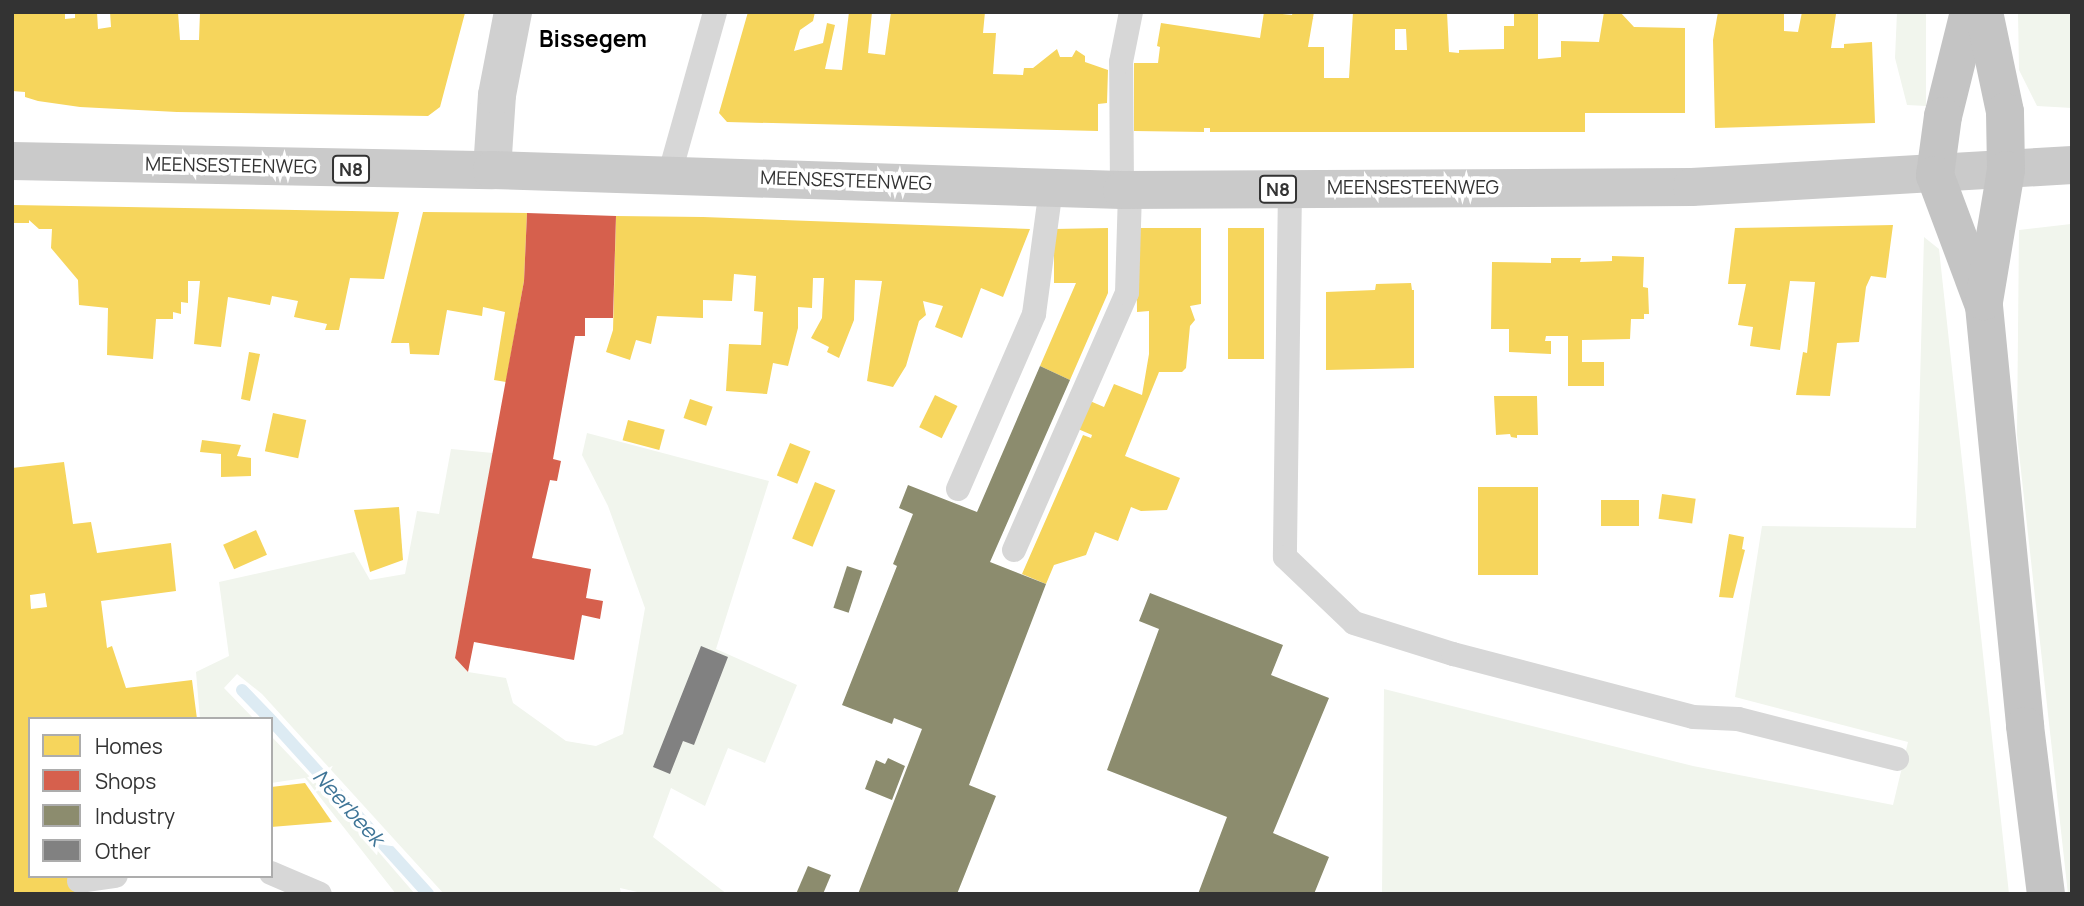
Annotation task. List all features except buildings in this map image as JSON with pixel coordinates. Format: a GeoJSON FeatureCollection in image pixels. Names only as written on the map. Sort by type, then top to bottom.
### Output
{"type":"FeatureCollection","features":[{"type":"Feature","properties":{"kind":"highway"},"geometry":{"type":"LineString","coordinates":[[1969,12],[1943,116],[1935,175],[1984,306]]}},
{"type":"Feature","properties":{"kind":"highway"},"geometry":{"type":"LineString","coordinates":[[1983,12],[2004,112],[2006,170],[1984,306],[2025,726],[2046,894]]}},
{"type":"Feature","properties":{"kind":"main road","name":"MEENSESTEENWEG"},"geometry":{"type":"LineString","coordinates":[[12,161],[492,170]]}},
{"type":"Feature","properties":{"kind":"main road","name":"MEENSESTEENWEG"},"geometry":{"type":"LineString","coordinates":[[669,176],[1126,190],[1692,187],[1935,175],[2066,165]]}},
{"type":"Feature","properties":{"kind":"main road","name":"N8"},"geometry":{"type":"LineString","coordinates":[[492,170],[669,176]]}},
{"type":"Feature","properties":{"kind":"street"},"geometry":{"type":"LineString","coordinates":[[492,170],[497,95],[513,12]]}},
{"type":"Feature","properties":{"kind":"lane"},"geometry":{"type":"LineString","coordinates":[[669,176],[715,12]]}},
{"type":"Feature","properties":{"kind":"lane"},"geometry":{"type":"LineString","coordinates":[[1014,550],[1127,293],[1121,62],[1131,12]]}},
{"type":"Feature","properties":{"kind":"lane"},"geometry":{"type":"LineString","coordinates":[[958,489],[1034,314],[1051,188]]}},
{"type":"Feature","properties":{"kind":"lane"},"geometry":{"type":"LineString","coordinates":[[1290,189],[1285,557],[1354,623],[1453,654],[1693,717],[1738,719],[1897,759]]}},
{"type":"Feature","properties":{"kind":"lane"},"geometry":{"type":"LineString","coordinates":[[273,874],[320,894]]}},
{"type":"Feature","properties":{"kind":"lane"},"geometry":{"type":"LineString","coordinates":[[79,881],[101,878]]}},
{"type":"Feature","properties":{"kind":"shaded area"},"geometry":{"type":"Polygon","coordinates":[[[1897,12],[1926,12],[1926,106],[1907,105],[1895,58],[1897,12]]]}},
{"type":"Feature","properties":{"kind":"shaded area"},"geometry":{"type":"Polygon","coordinates":[[[2018,12],[2072,12],[2072,108],[2037,106],[2019,70],[2018,12]]]}},
{"type":"Feature","properties":{"kind":"shaded area"},"geometry":{"type":"Polygon","coordinates":[[[2071,224],[2072,894],[2068,894],[2017,435],[2019,230],[2071,224]]]}},
{"type":"Feature","properties":{"kind":"shaded area"},"geometry":{"type":"Polygon","coordinates":[[[1924,237],[1939,249],[2009,894],[1382,894],[1384,689],[1693,766],[1893,805],[1908,742],[1735,697],[1762,526],[1916,528],[1924,237]]]}},
{"type":"Feature","properties":{"kind":"shaded area"},"geometry":{"type":"Polygon","coordinates":[[[587,433],[769,481],[716,649],[797,685],[765,763],[728,748],[705,806],[671,788],[653,837],[727,894],[646,894],[620,888],[621,894],[444,894],[262,694],[237,674],[224,688],[252,717],[200,717],[196,672],[229,656],[219,582],[354,552],[370,580],[405,574],[417,511],[439,514],[451,449],[493,453],[455,658],[468,672],[506,678],[513,703],[566,741],[596,746],[623,734],[645,608],[608,506],[582,455],[587,433]]]}},
{"type":"Feature","properties":{"kind":"shaded area"},"geometry":{"type":"Polygon","coordinates":[[[273,738],[351,820],[415,894],[396,894],[305,778],[273,783],[273,738]]]}},
{"type":"Feature","properties":{"kind":"waterway","name":"Neerbeek"},"geometry":{"type":"LineString","coordinates":[[242,690],[268,717]]}},
{"type":"Feature","properties":{"kind":"waterway","name":"Neerbeek"},"geometry":{"type":"LineString","coordinates":[[273,722],[428,894]]}},
{"type":"Feature","properties":{"kind":"district","name":"Bissegem"},"geometry":{"type":"Point","coordinates":[593,38]}}]}
